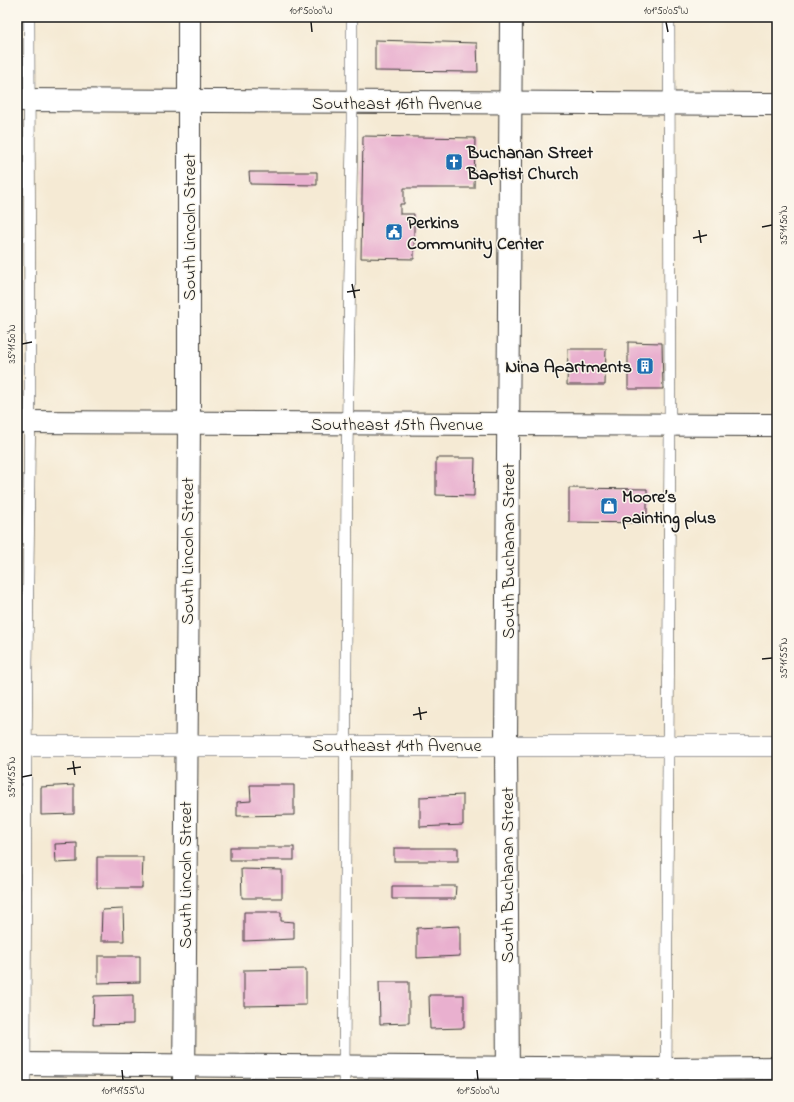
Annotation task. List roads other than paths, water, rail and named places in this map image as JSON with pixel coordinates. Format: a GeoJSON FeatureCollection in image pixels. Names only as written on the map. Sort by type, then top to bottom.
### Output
{"type":"FeatureCollection","features":[{"type":"Feature","properties":{"kind":"street","name":"South Lincoln Street"},"geometry":{"type":"LineString","coordinates":[[184,1075],[189,423],[189,17]]}},
{"type":"Feature","properties":{"kind":"street","name":"South Buchanan Street"},"geometry":{"type":"LineString","coordinates":[[508,1076],[506,745],[511,17]]}},
{"type":"Feature","properties":{"kind":"street","name":"Southeast 16th Avenue"},"geometry":{"type":"LineString","coordinates":[[23,100],[511,104],[669,102],[777,104]]}},
{"type":"Feature","properties":{"kind":"street","name":"Southeast 15th Avenue"},"geometry":{"type":"LineString","coordinates":[[23,422],[777,425]]}},
{"type":"Feature","properties":{"kind":"street","name":"Southeast 14th Avenue"},"geometry":{"type":"LineString","coordinates":[[21,746],[777,746]]}},
{"type":"Feature","properties":{"kind":"street"},"geometry":{"type":"LineString","coordinates":[[21,1064],[184,1075],[344,1076],[666,1077],[777,1068]]}},
{"type":"Feature","properties":{"kind":"lane"},"geometry":{"type":"LineString","coordinates":[[25,1085],[21,1064],[23,100],[29,17]]}},
{"type":"Feature","properties":{"kind":"lane"},"geometry":{"type":"LineString","coordinates":[[344,1076],[352,17]]}},
{"type":"Feature","properties":{"kind":"lane"},"geometry":{"type":"LineString","coordinates":[[666,1077],[670,424],[669,17]]}},
{"type":"Feature","properties":{"kind":"place","name":"Buchanan Street Baptist Church"},"geometry":{"type":"Point","coordinates":[454,162]}},
{"type":"Feature","properties":{"kind":"place","name":"Perkins Community Center"},"geometry":{"type":"Point","coordinates":[394,232]}},
{"type":"Feature","properties":{"kind":"place","name":"Nina Apartments"},"geometry":{"type":"Point","coordinates":[645,366]}},
{"type":"Feature","properties":{"kind":"place","name":"Moore’s painting plus"},"geometry":{"type":"Point","coordinates":[609,506]}}]}
